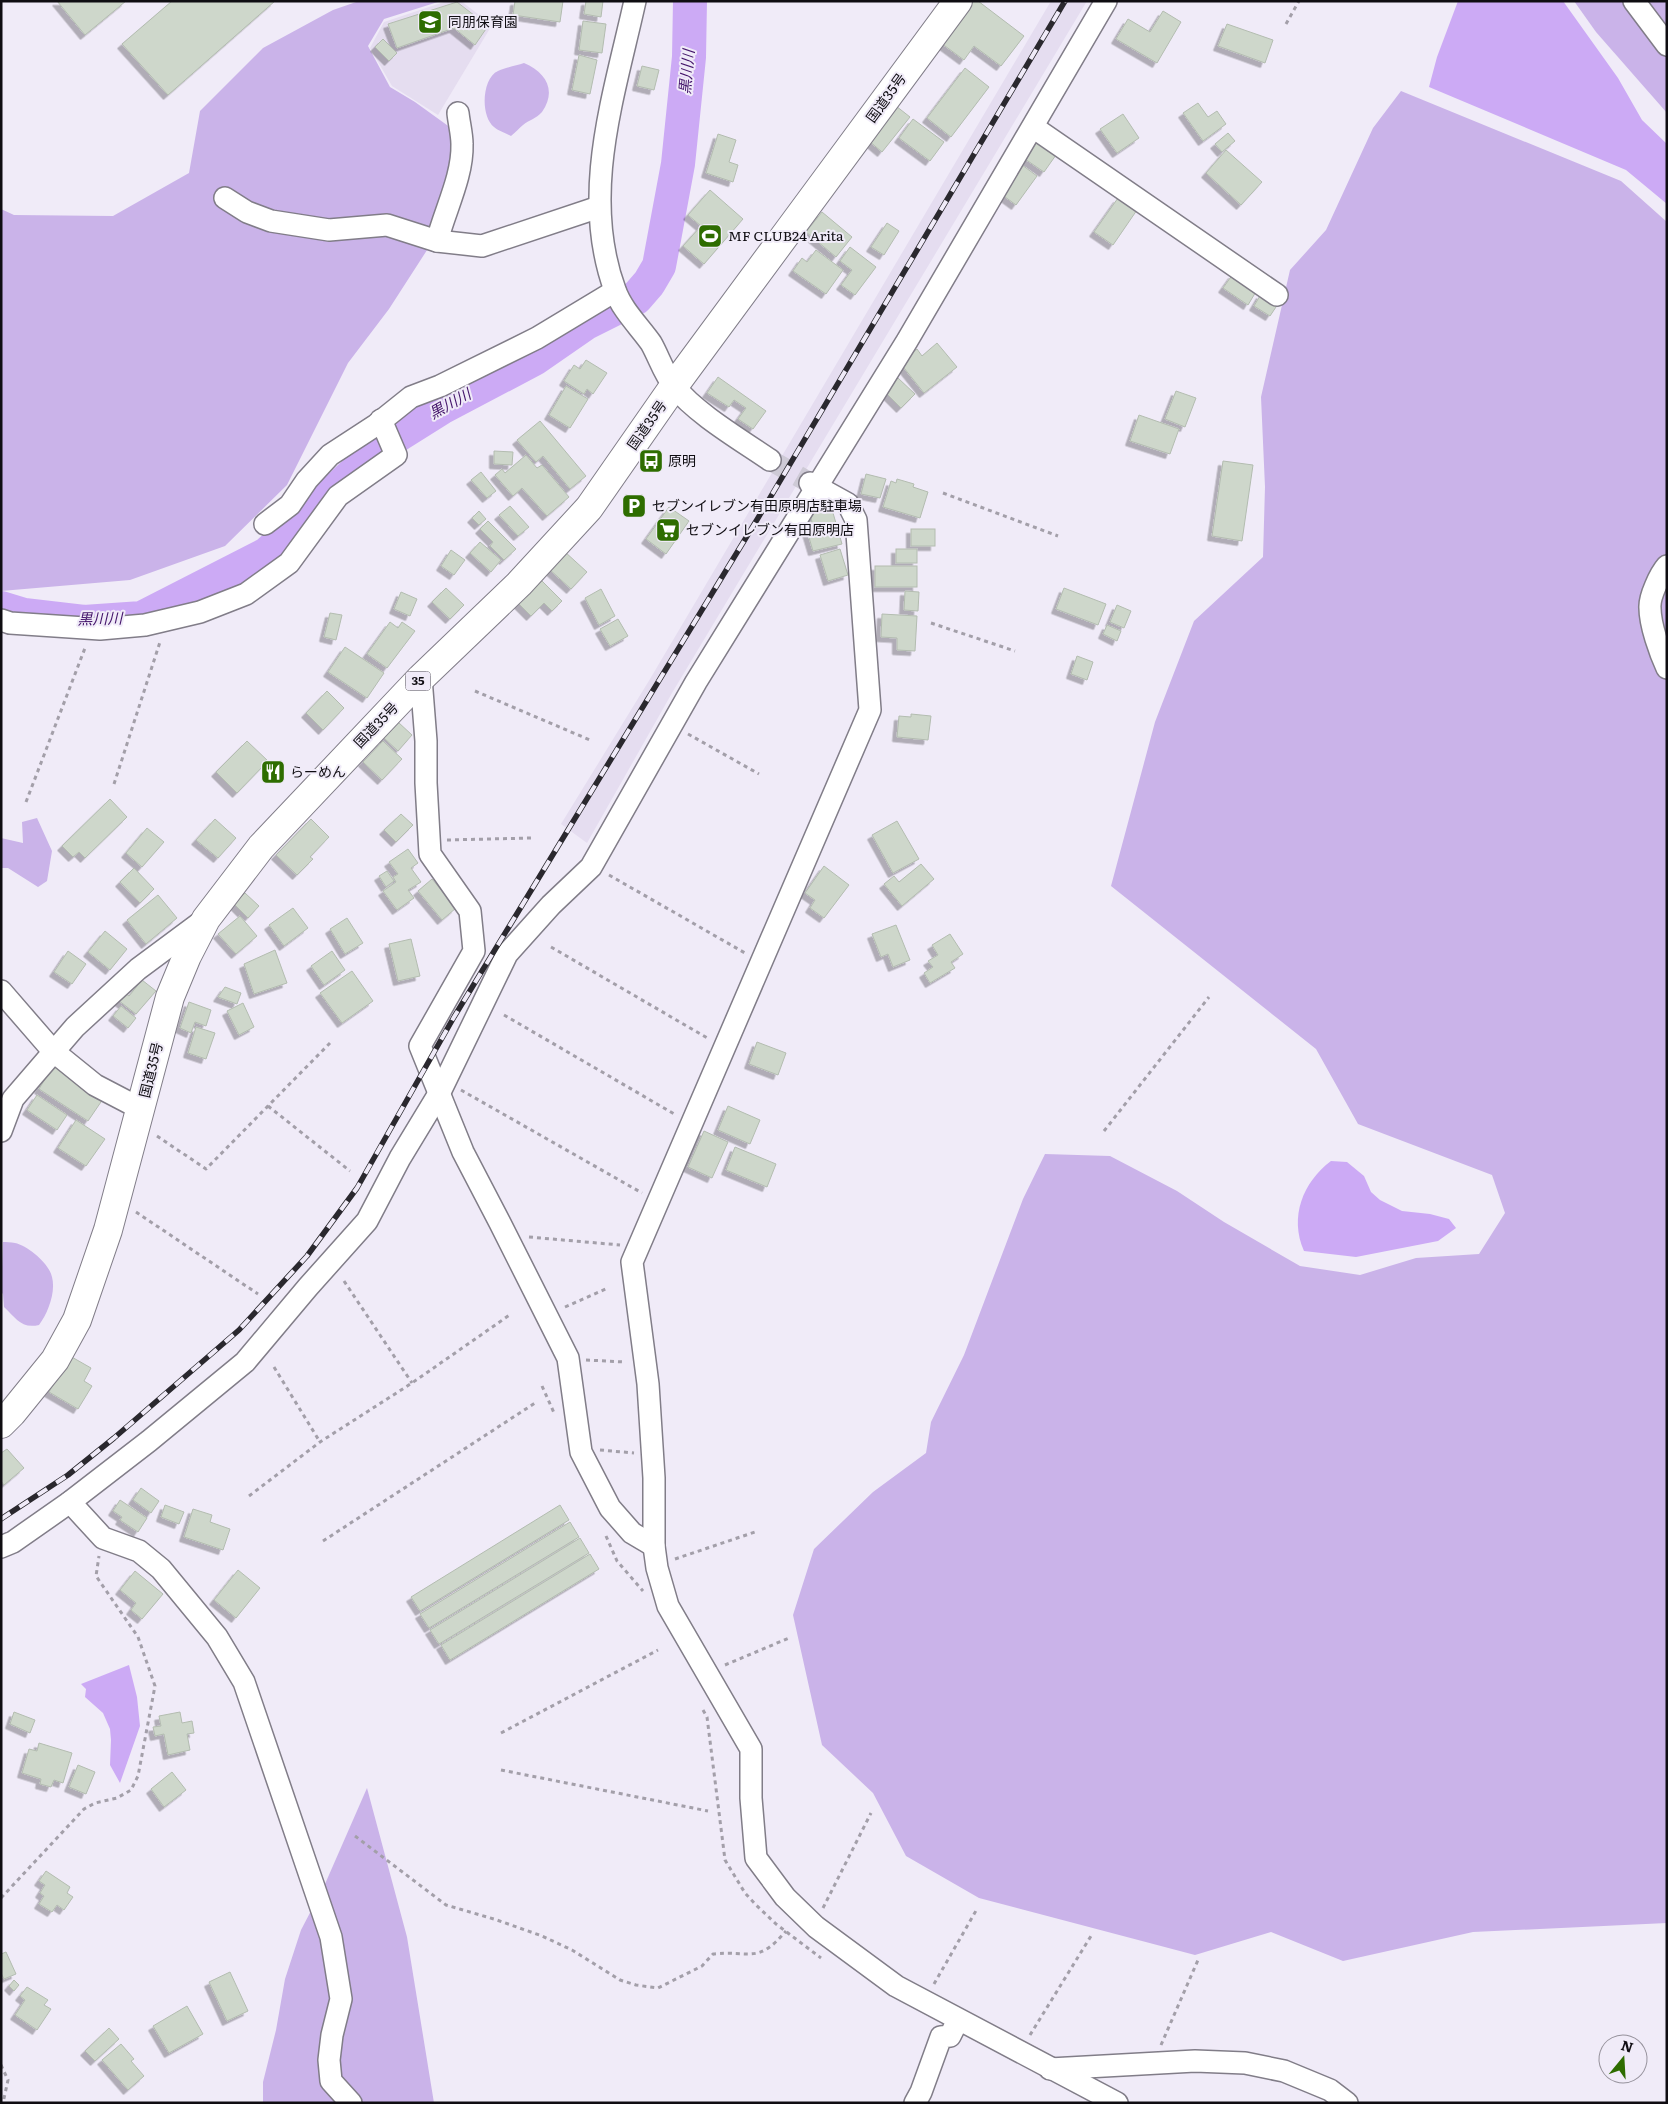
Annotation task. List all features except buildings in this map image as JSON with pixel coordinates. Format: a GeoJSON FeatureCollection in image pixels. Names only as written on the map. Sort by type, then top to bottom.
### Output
{"type":"FeatureCollection","features":[{"type":"Feature","properties":{"kind":"highway","name":"国道35号"},"geometry":{"type":"LineString","coordinates":[[1,1424],[12,1414],[55,1360],[76,1320],[108,1230],[170,997],[187,956],[206,919],[261,846],[421,678],[519,584],[589,508],[674,386],[958,1]]}},
{"type":"Feature","properties":{"kind":"street"},"geometry":{"type":"LineString","coordinates":[[635,1],[601,158],[599,208],[601,242],[615,291],[625,309],[651,343],[674,386],[704,414],[770,460]]}},
{"type":"Feature","properties":{"kind":"street"},"geometry":{"type":"LineString","coordinates":[[1,1547],[13,1542],[70,1502],[150,1441],[245,1362],[308,1287],[368,1221],[400,1158],[447,1089],[507,954],[551,905],[591,867],[696,682],[814,485],[907,341],[1106,1]]}},
{"type":"Feature","properties":{"kind":"street"},"geometry":{"type":"LineString","coordinates":[[1634,1],[1667,45]]}},
{"type":"Feature","properties":{"kind":"street"},"geometry":{"type":"LineString","coordinates":[[437,241],[456,183],[462,145],[458,113]]}},
{"type":"Feature","properties":{"kind":"street"},"geometry":{"type":"LineString","coordinates":[[1033,127],[1277,295]]}},
{"type":"Feature","properties":{"kind":"street"},"geometry":{"type":"LineString","coordinates":[[225,198],[246,212],[271,221],[329,230],[387,225],[437,241],[482,246],[599,208]]}},
{"type":"Feature","properties":{"kind":"street"},"geometry":{"type":"LineString","coordinates":[[265,524],[290,505],[306,480],[330,455],[381,421],[411,396],[440,386],[537,338],[615,291]]}},
{"type":"Feature","properties":{"kind":"street"},"geometry":{"type":"LineString","coordinates":[[1,620],[10,623],[91,628],[146,625],[200,612],[246,594],[289,563],[338,496],[396,455],[381,421]]}},
{"type":"Feature","properties":{"kind":"street"},"geometry":{"type":"LineString","coordinates":[[814,485],[848,504],[856,520],[870,710],[632,1262],[648,1384],[654,1478],[654,1546],[658,1568],[668,1606],[752,1749],[750,1798],[756,1858],[785,1897],[816,1927],[896,1986],[1117,2103]]}},
{"type":"Feature","properties":{"kind":"street"},"geometry":{"type":"LineString","coordinates":[[1667,566],[1660,574],[1650,608],[1660,653],[1667,668]]}},
{"type":"Feature","properties":{"kind":"street"},"geometry":{"type":"LineString","coordinates":[[421,678],[426,741],[430,854],[470,911],[474,951],[420,1046],[447,1089],[462,1152],[568,1358],[581,1452],[610,1508],[632,1533],[654,1546]]}},
{"type":"Feature","properties":{"kind":"street"},"geometry":{"type":"LineString","coordinates":[[1,1131],[13,1099],[75,1027],[138,969],[206,919]]}},
{"type":"Feature","properties":{"kind":"street"},"geometry":{"type":"LineString","coordinates":[[1,991],[53,1051],[95,1084],[141,1109]]}},
{"type":"Feature","properties":{"kind":"street"},"geometry":{"type":"LineString","coordinates":[[70,1502],[103,1538],[139,1550],[161,1569],[216,1637],[244,1682],[331,1937],[341,1999],[329,2060],[331,2081],[352,2103]]}},
{"type":"Feature","properties":{"kind":"street"},"geometry":{"type":"LineString","coordinates":[[915,2103],[922,2092],[941,2037],[950,2036],[958,2020]]}},
{"type":"Feature","properties":{"kind":"street"},"geometry":{"type":"LineString","coordinates":[[1050,2069],[1195,2061],[1244,2062],[1284,2071],[1330,2090],[1347,2103]]}},
{"type":"Feature","properties":{"kind":"path"},"geometry":{"type":"LineString","coordinates":[[1286,24],[1300,1]]}},
{"type":"Feature","properties":{"kind":"path"},"geometry":{"type":"LineString","coordinates":[[943,493],[1058,536]]}},
{"type":"Feature","properties":{"kind":"path"},"geometry":{"type":"LineString","coordinates":[[114,784],[166,620]]}},
{"type":"Feature","properties":{"kind":"path"},"geometry":{"type":"LineString","coordinates":[[931,623],[1014,651]]}},
{"type":"Feature","properties":{"kind":"path"},"geometry":{"type":"LineString","coordinates":[[26,802],[91,628]]}},
{"type":"Feature","properties":{"kind":"path"},"geometry":{"type":"LineString","coordinates":[[475,691],[590,740]]}},
{"type":"Feature","properties":{"kind":"path"},"geometry":{"type":"LineString","coordinates":[[681,730],[759,774]]}},
{"type":"Feature","properties":{"kind":"path"},"geometry":{"type":"LineString","coordinates":[[446,840],[531,838]]}},
{"type":"Feature","properties":{"kind":"path"},"geometry":{"type":"LineString","coordinates":[[604,873],[750,956]]}},
{"type":"Feature","properties":{"kind":"path"},"geometry":{"type":"LineString","coordinates":[[551,948],[712,1040]]}},
{"type":"Feature","properties":{"kind":"path"},"geometry":{"type":"LineString","coordinates":[[1104,1131],[1209,997]]}},
{"type":"Feature","properties":{"kind":"path"},"geometry":{"type":"LineString","coordinates":[[504,1015],[678,1116]]}},
{"type":"Feature","properties":{"kind":"path"},"geometry":{"type":"LineString","coordinates":[[157,1136],[206,1169],[330,1043]]}},
{"type":"Feature","properties":{"kind":"path"},"geometry":{"type":"LineString","coordinates":[[447,1089],[647,1196]]}},
{"type":"Feature","properties":{"kind":"path"},"geometry":{"type":"LineString","coordinates":[[268,1106],[350,1171]]}},
{"type":"Feature","properties":{"kind":"path"},"geometry":{"type":"LineString","coordinates":[[135,1212],[258,1294]]}},
{"type":"Feature","properties":{"kind":"path"},"geometry":{"type":"LineString","coordinates":[[528,1237],[623,1245]]}},
{"type":"Feature","properties":{"kind":"path"},"geometry":{"type":"LineString","coordinates":[[344,1281],[412,1383]]}},
{"type":"Feature","properties":{"kind":"path"},"geometry":{"type":"LineString","coordinates":[[556,1311],[608,1288]]}},
{"type":"Feature","properties":{"kind":"path"},"geometry":{"type":"LineString","coordinates":[[249,1496],[320,1442],[412,1383],[511,1314]]}},
{"type":"Feature","properties":{"kind":"path"},"geometry":{"type":"LineString","coordinates":[[576,1359],[631,1362]]}},
{"type":"Feature","properties":{"kind":"path"},"geometry":{"type":"LineString","coordinates":[[274,1367],[320,1442]]}},
{"type":"Feature","properties":{"kind":"path"},"geometry":{"type":"LineString","coordinates":[[542,1386],[557,1421]]}},
{"type":"Feature","properties":{"kind":"path"},"geometry":{"type":"LineString","coordinates":[[323,1541],[535,1403]]}},
{"type":"Feature","properties":{"kind":"path"},"geometry":{"type":"LineString","coordinates":[[596,1449],[635,1453]]}},
{"type":"Feature","properties":{"kind":"path"},"geometry":{"type":"LineString","coordinates":[[670,1560],[758,1531]]}},
{"type":"Feature","properties":{"kind":"path"},"geometry":{"type":"LineString","coordinates":[[606,1535],[617,1561],[648,1597]]}},
{"type":"Feature","properties":{"kind":"path"},"geometry":{"type":"LineString","coordinates":[[1,1898],[84,1809],[96,1803],[117,1798],[131,1790],[138,1776],[154,1686],[138,1637],[96,1576],[103,1538]]}},
{"type":"Feature","properties":{"kind":"path"},"geometry":{"type":"LineString","coordinates":[[718,1668],[789,1638]]}},
{"type":"Feature","properties":{"kind":"path"},"geometry":{"type":"LineString","coordinates":[[501,1733],[658,1650]]}},
{"type":"Feature","properties":{"kind":"path"},"geometry":{"type":"LineString","coordinates":[[703,1709],[707,1718],[725,1860],[745,1893],[756,1905],[822,1958]]}},
{"type":"Feature","properties":{"kind":"path"},"geometry":{"type":"LineString","coordinates":[[501,1770],[708,1811]]}},
{"type":"Feature","properties":{"kind":"path"},"geometry":{"type":"LineString","coordinates":[[821,1912],[871,1813]]}},
{"type":"Feature","properties":{"kind":"path"},"geometry":{"type":"LineString","coordinates":[[355,1836],[446,1905],[542,1936],[572,1950],[620,1980],[636,1985],[658,1988],[702,1966],[713,1954],[731,1952],[745,1954],[761,1953],[774,1945],[786,1931]]}},
{"type":"Feature","properties":{"kind":"path"},"geometry":{"type":"LineString","coordinates":[[931,1990],[977,1909]]}},
{"type":"Feature","properties":{"kind":"path"},"geometry":{"type":"LineString","coordinates":[[1030,2035],[1091,1936]]}},
{"type":"Feature","properties":{"kind":"path"},"geometry":{"type":"LineString","coordinates":[[1158,2051],[1198,1960]]}},
{"type":"Feature","properties":{"kind":"path"},"geometry":{"type":"LineString","coordinates":[[1,2065],[8,2080],[3,2103]]}},
{"type":"Feature","properties":{"kind":"shaded area"},"geometry":{"type":"Polygon","coordinates":[[[359,1],[441,1],[384,19],[368,46],[390,87],[451,128],[451,170],[429,247],[389,309],[348,363],[287,485],[225,546],[130,580],[1,591],[1,209],[14,215],[113,216],[189,173],[200,111],[263,48],[333,10],[359,1]]]}},
{"type":"Feature","properties":{"kind":"shaded area"},"geometry":{"type":"Polygon","coordinates":[[[447,1],[461,1],[492,25],[438,115],[392,86],[370,48],[384,22],[447,1]]]}},
{"type":"Feature","properties":{"kind":"shaded area"},"geometry":{"type":"Polygon","coordinates":[[[1051,1],[1087,1],[672,693],[587,843],[561,824],[650,679],[1051,1]]]}},
{"type":"Feature","properties":{"kind":"shaded area"},"geometry":{"type":"Polygon","coordinates":[[[1458,1],[1563,1],[1618,78],[1642,120],[1667,144],[1667,204],[1626,170],[1429,87],[1437,57],[1458,1]]]}},
{"type":"Feature","properties":{"kind":"shaded area"},"geometry":{"type":"Polygon","coordinates":[[[1574,1],[1667,1],[1667,113],[1596,32],[1574,1]]]}},
{"type":"Feature","properties":{"kind":"shaded area"},"geometry":{"type":"Polygon","coordinates":[[[524,63],[532,67],[543,77],[547,83],[549,97],[542,112],[511,136],[489,122],[485,106],[486,89],[493,75],[498,71],[524,63]]]}},
{"type":"Feature","properties":{"kind":"shaded area"},"geometry":{"type":"Polygon","coordinates":[[[1401,91],[1621,181],[1667,222],[1667,1923],[1473,1932],[1343,1961],[1271,1932],[1195,1955],[979,1898],[906,1856],[873,1793],[822,1745],[793,1615],[814,1549],[873,1492],[926,1453],[931,1422],[964,1355],[1023,1199],[1045,1154],[1110,1156],[1177,1191],[1224,1222],[1300,1266],[1360,1275],[1416,1258],[1479,1254],[1505,1213],[1492,1175],[1358,1124],[1316,1049],[1111,886],[1155,722],[1194,621],[1263,557],[1265,487],[1261,397],[1290,270],[1326,230],[1373,128],[1401,91]]]}},
{"type":"Feature","properties":{"kind":"shaded area"},"geometry":{"type":"Polygon","coordinates":[[[37,818],[52,851],[47,881],[38,887],[8,868],[1,868],[1,838],[23,843],[22,822],[37,818]]]}},
{"type":"Feature","properties":{"kind":"shaded area"},"geometry":{"type":"Polygon","coordinates":[[[1331,1161],[1347,1162],[1364,1176],[1371,1192],[1380,1200],[1402,1211],[1430,1214],[1449,1219],[1456,1228],[1438,1241],[1356,1257],[1304,1251],[1298,1226],[1301,1201],[1313,1179],[1331,1161]]]}},
{"type":"Feature","properties":{"kind":"shaded area"},"geometry":{"type":"Polygon","coordinates":[[[3,1242],[15,1243],[26,1248],[47,1266],[50,1272],[53,1283],[52,1296],[39,1325],[23,1324],[4,1307],[3,1294],[1,1292],[3,1242]]]}},
{"type":"Feature","properties":{"kind":"shaded area"},"geometry":{"type":"Polygon","coordinates":[[[129,1665],[137,1697],[140,1726],[120,1783],[110,1765],[110,1729],[103,1713],[85,1697],[86,1689],[81,1684],[129,1665]]]}},
{"type":"Feature","properties":{"kind":"shaded area"},"geometry":{"type":"Polygon","coordinates":[[[367,1788],[407,1937],[434,2103],[263,2103],[263,2082],[276,2030],[285,1979],[301,1930],[325,1884],[367,1788]]]}},
{"type":"Feature","properties":{"kind":"waterway","name":"黒川川"},"geometry":{"type":"LineString","coordinates":[[1,608],[24,615],[84,622],[142,618],[267,554],[390,440],[441,408],[534,359],[586,323],[636,298],[649,283],[659,266],[678,164],[689,57],[690,1]]}},
{"type":"Feature","properties":{"kind":"tunnel"},"geometry":{"type":"LineString","coordinates":[[770,460],[810,483]]}},
{"type":"Feature","properties":{"kind":"railway"},"geometry":{"type":"LineString","coordinates":[[1,1519],[68,1475],[114,1438],[239,1330],[307,1256],[357,1188],[454,1017],[758,518],[1065,1]]}},
{"type":"Feature","properties":{"kind":"place","name":"同朋保育園"},"geometry":{"type":"Point","coordinates":[430,22]}},
{"type":"Feature","properties":{"kind":"place","name":"MF CLUB24 Arita"},"geometry":{"type":"Point","coordinates":[710,236]}},
{"type":"Feature","properties":{"kind":"place","name":"原明"},"geometry":{"type":"Point","coordinates":[651,461]}},
{"type":"Feature","properties":{"kind":"place","name":"セブンイレブン有田原明店駐車場"},"geometry":{"type":"Point","coordinates":[634,506]}},
{"type":"Feature","properties":{"kind":"place","name":"セブンイレブン有田原明店"},"geometry":{"type":"Point","coordinates":[668,530]}},
{"type":"Feature","properties":{"kind":"place","name":"らーめん"},"geometry":{"type":"Point","coordinates":[273,772]}}]}
